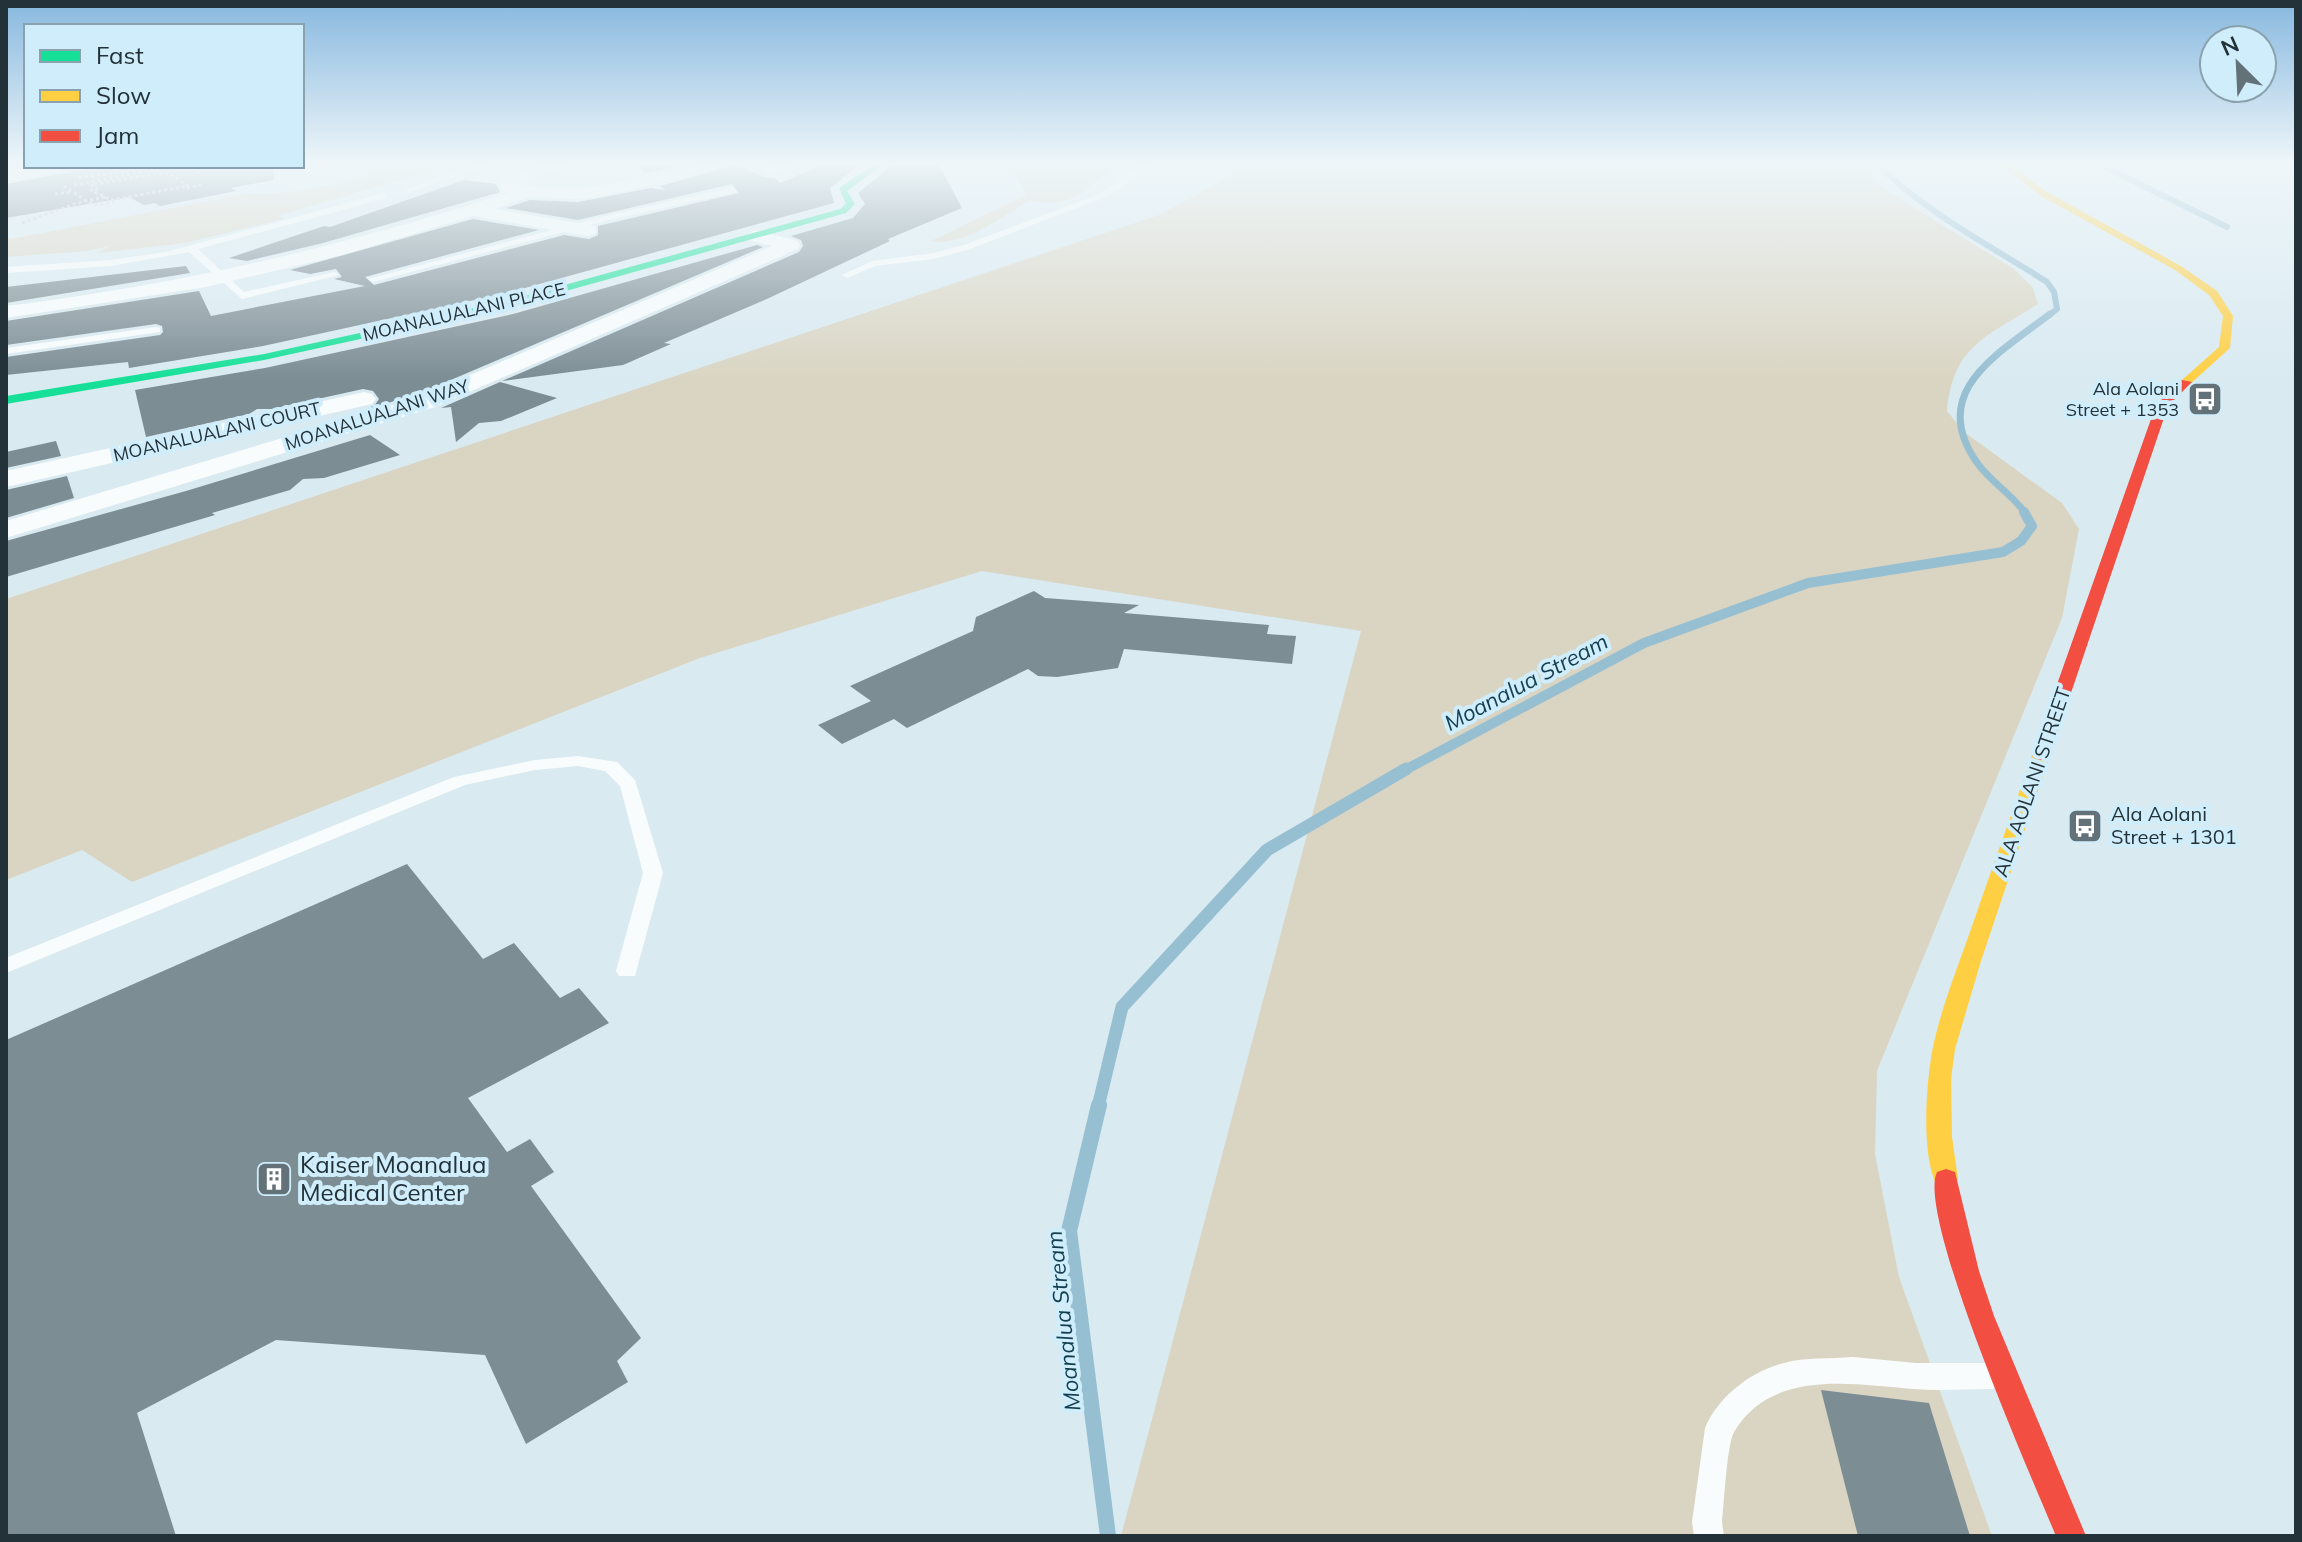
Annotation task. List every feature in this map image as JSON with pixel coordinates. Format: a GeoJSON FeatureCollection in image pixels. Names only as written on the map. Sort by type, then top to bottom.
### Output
{"type":"FeatureCollection","features":[{"type":"Feature","properties":{"kind":"street"},"geometry":{"type":"LineString","coordinates":[[6,312],[227,279],[396,235]]}},
{"type":"Feature","properties":{"kind":"street","name":"MOANALUALANI PLACE"},"geometry":{"type":"LineString","coordinates":[[6,400],[264,357],[411,326],[547,294],[759,235]]}},
{"type":"Feature","properties":{"kind":"street","name":"ALA AOLANI STREET"},"geometry":{"type":"LineString","coordinates":[[2071,1536],[1964,1268],[1949,1201],[1942,1142],[1940,1078],[1951,1019],[2162,405],[2224,348],[2228,316],[2213,293],[2178,268],[2118,235]]}},
{"type":"Feature","properties":{"kind":"street","name":"MOANALUALANI WAY"},"geometry":{"type":"LineString","coordinates":[[6,530],[101,493],[427,402],[791,245],[755,236]]}},
{"type":"Feature","properties":{"kind":"street","name":"MOANALUALANI COURT"},"geometry":{"type":"LineString","coordinates":[[6,479],[431,384],[473,371],[569,331],[609,325]]}},
{"type":"Feature","properties":{"kind":"lane"},"geometry":{"type":"LineString","coordinates":[[6,270],[193,250],[210,241],[233,235]]}},
{"type":"Feature","properties":{"kind":"lane"},"geometry":{"type":"LineString","coordinates":[[373,279],[553,235]]}},
{"type":"Feature","properties":{"kind":"lane"},"geometry":{"type":"LineString","coordinates":[[847,275],[879,260],[919,259],[974,245],[997,235]]}},
{"type":"Feature","properties":{"kind":"lane"},"geometry":{"type":"LineString","coordinates":[[193,250],[242,296],[334,275]]}},
{"type":"Feature","properties":{"kind":"lane"},"geometry":{"type":"LineString","coordinates":[[6,351],[156,330]]}},
{"type":"Feature","properties":{"kind":"lane"},"geometry":{"type":"LineString","coordinates":[[6,966],[460,781],[535,765],[578,761],[611,766],[629,784],[653,873],[627,971]]}},
{"type":"Feature","properties":{"kind":"lane"},"geometry":{"type":"LineString","coordinates":[[1709,1536],[1707,1522],[1719,1428],[1749,1393],[1786,1375],[1853,1370],[1916,1376],[2007,1376]]}},
{"type":"Feature","properties":{"kind":"shaded area"},"geometry":{"type":"Polygon","coordinates":[[[32,235],[218,235],[185,243],[98,253],[110,246],[87,251],[6,257],[6,237],[32,235]]]}},
{"type":"Feature","properties":{"kind":"shaded area"},"geometry":{"type":"Polygon","coordinates":[[[943,235],[970,235],[957,240],[931,241],[943,235]]]}},
{"type":"Feature","properties":{"kind":"shaded area"},"geometry":{"type":"Polygon","coordinates":[[[1099,235],[1959,235],[2014,269],[2033,288],[2038,304],[1989,335],[1965,357],[1951,389],[1947,411],[1964,432],[2062,503],[2079,529],[2062,618],[1877,1071],[1875,1154],[1899,1277],[1992,1536],[1121,1536],[1361,631],[982,571],[700,658],[132,882],[82,850],[6,880],[6,599],[1099,235]]]}},
{"type":"Feature","properties":{"kind":"building"},"geometry":{"type":"Polygon","coordinates":[[[297,235],[351,235],[247,261],[229,258],[297,235]]]}},
{"type":"Feature","properties":{"kind":"building"},"geometry":{"type":"Polygon","coordinates":[[[416,235],[521,235],[365,277],[374,285],[564,235],[589,239],[598,235],[718,235],[507,293],[263,346],[129,368],[128,362],[6,375],[6,357],[160,335],[163,332],[162,326],[156,324],[6,345],[6,321],[199,291],[211,316],[365,286],[334,279],[342,277],[336,269],[310,274],[290,270],[416,235]]]}},
{"type":"Feature","properties":{"kind":"building"},"geometry":{"type":"Polygon","coordinates":[[[898,235],[623,365],[502,381],[799,252],[803,246],[801,240],[791,236],[898,235]]]}},
{"type":"Feature","properties":{"kind":"building"},"geometry":{"type":"Polygon","coordinates":[[[757,245],[763,247],[418,394],[367,408],[374,406],[379,399],[373,391],[363,389],[272,409],[257,409],[249,414],[146,437],[135,390],[265,368],[513,314],[757,245]]]}},
{"type":"Feature","properties":{"kind":"building"},"geometry":{"type":"Polygon","coordinates":[[[186,266],[190,273],[6,303],[6,287],[186,266]]]}},
{"type":"Feature","properties":{"kind":"building"},"geometry":{"type":"Polygon","coordinates":[[[500,382],[557,398],[501,421],[479,423],[456,442],[451,407],[441,408],[500,382]]]}},
{"type":"Feature","properties":{"kind":"building"},"geometry":{"type":"Polygon","coordinates":[[[370,435],[400,455],[324,478],[303,479],[290,490],[212,513],[215,515],[6,577],[6,541],[370,435]]]}},
{"type":"Feature","properties":{"kind":"building"},"geometry":{"type":"Polygon","coordinates":[[[56,441],[61,456],[6,468],[6,452],[56,441]]]}},
{"type":"Feature","properties":{"kind":"building"},"geometry":{"type":"Polygon","coordinates":[[[67,476],[74,498],[6,518],[6,490],[67,476]]]}},
{"type":"Feature","properties":{"kind":"building"},"geometry":{"type":"Polygon","coordinates":[[[1034,591],[1045,598],[1139,605],[1124,613],[1269,625],[1267,634],[1296,636],[1292,664],[1124,649],[1118,668],[1057,677],[1038,676],[1028,669],[907,728],[894,719],[842,744],[818,725],[871,701],[850,686],[973,631],[976,617],[1034,591]]]}},
{"type":"Feature","properties":{"kind":"building","name":"Kaiser Moanalua Medical Center"},"geometry":{"type":"Polygon","coordinates":[[[407,864],[483,959],[514,943],[560,998],[579,988],[609,1023],[468,1098],[507,1152],[530,1139],[554,1172],[531,1186],[641,1338],[617,1361],[628,1382],[526,1444],[485,1355],[276,1340],[137,1413],[176,1536],[6,1536],[6,1040],[407,864]]]}},
{"type":"Feature","properties":{"kind":"building"},"geometry":{"type":"Polygon","coordinates":[[[1821,1390],[1929,1403],[1970,1536],[1858,1536],[1821,1390]]]}},
{"type":"Feature","properties":{"kind":"waterway","name":"Moanalua Stream"},"geometry":{"type":"LineString","coordinates":[[1971,235],[2047,282],[2054,292],[2057,309],[2048,316]]}},
{"type":"Feature","properties":{"kind":"waterway","name":"Moanalua Stream"},"geometry":{"type":"LineString","coordinates":[[2026,514],[1978,464],[1964,439],[1960,416],[1964,395],[1975,377],[2010,344],[2050,314]]}},
{"type":"Feature","properties":{"kind":"waterway","name":"Moanalua Stream"},"geometry":{"type":"LineString","coordinates":[[1403,771],[1644,643],[1808,583],[2003,552],[2021,541],[2032,526],[2024,512]]}},
{"type":"Feature","properties":{"kind":"waterway","name":"Moanalua Stream"},"geometry":{"type":"LineString","coordinates":[[1098,1107],[1122,1007],[1267,850],[1406,769]]}},
{"type":"Feature","properties":{"kind":"waterway","name":"Moanalua Stream"},"geometry":{"type":"LineString","coordinates":[[1099,1105],[1069,1231],[1108,1536]]}},
{"type":"Feature","properties":{"kind":"traffic: fast"},"geometry":{"type":"LineString","coordinates":[[6,400],[264,357],[512,303],[757,235]]}},
{"type":"Feature","properties":{"kind":"traffic: slow"},"geometry":{"type":"LineString","coordinates":[[2118,235],[2178,268],[2213,293],[2228,316],[2224,348],[2186,382]]}},
{"type":"Feature","properties":{"kind":"traffic: slow"},"geometry":{"type":"LineString","coordinates":[[1946,1179],[1940,1137],[1940,1079],[1944,1049],[1970,961],[2041,755]]}},
{"type":"Feature","properties":{"kind":"traffic: jam"},"geometry":{"type":"LineString","coordinates":[[2041,755],[2162,405],[2186,382]]}},
{"type":"Feature","properties":{"kind":"traffic: jam"},"geometry":{"type":"LineString","coordinates":[[1946,1179],[1954,1225],[1981,1316],[2071,1536]]}},
{"type":"Feature","properties":{"kind":"place","name":"Ala Aolani Street + 1353"},"geometry":{"type":"Point","coordinates":[2205,399]}},
{"type":"Feature","properties":{"kind":"place","name":"Ala Aolani Street + 1301"},"geometry":{"type":"Point","coordinates":[2085,826]}},
{"type":"Feature","properties":{"kind":"place","name":"Kaiser Moanalua Medical Center"},"geometry":{"type":"Point","coordinates":[274,1179]}}]}
